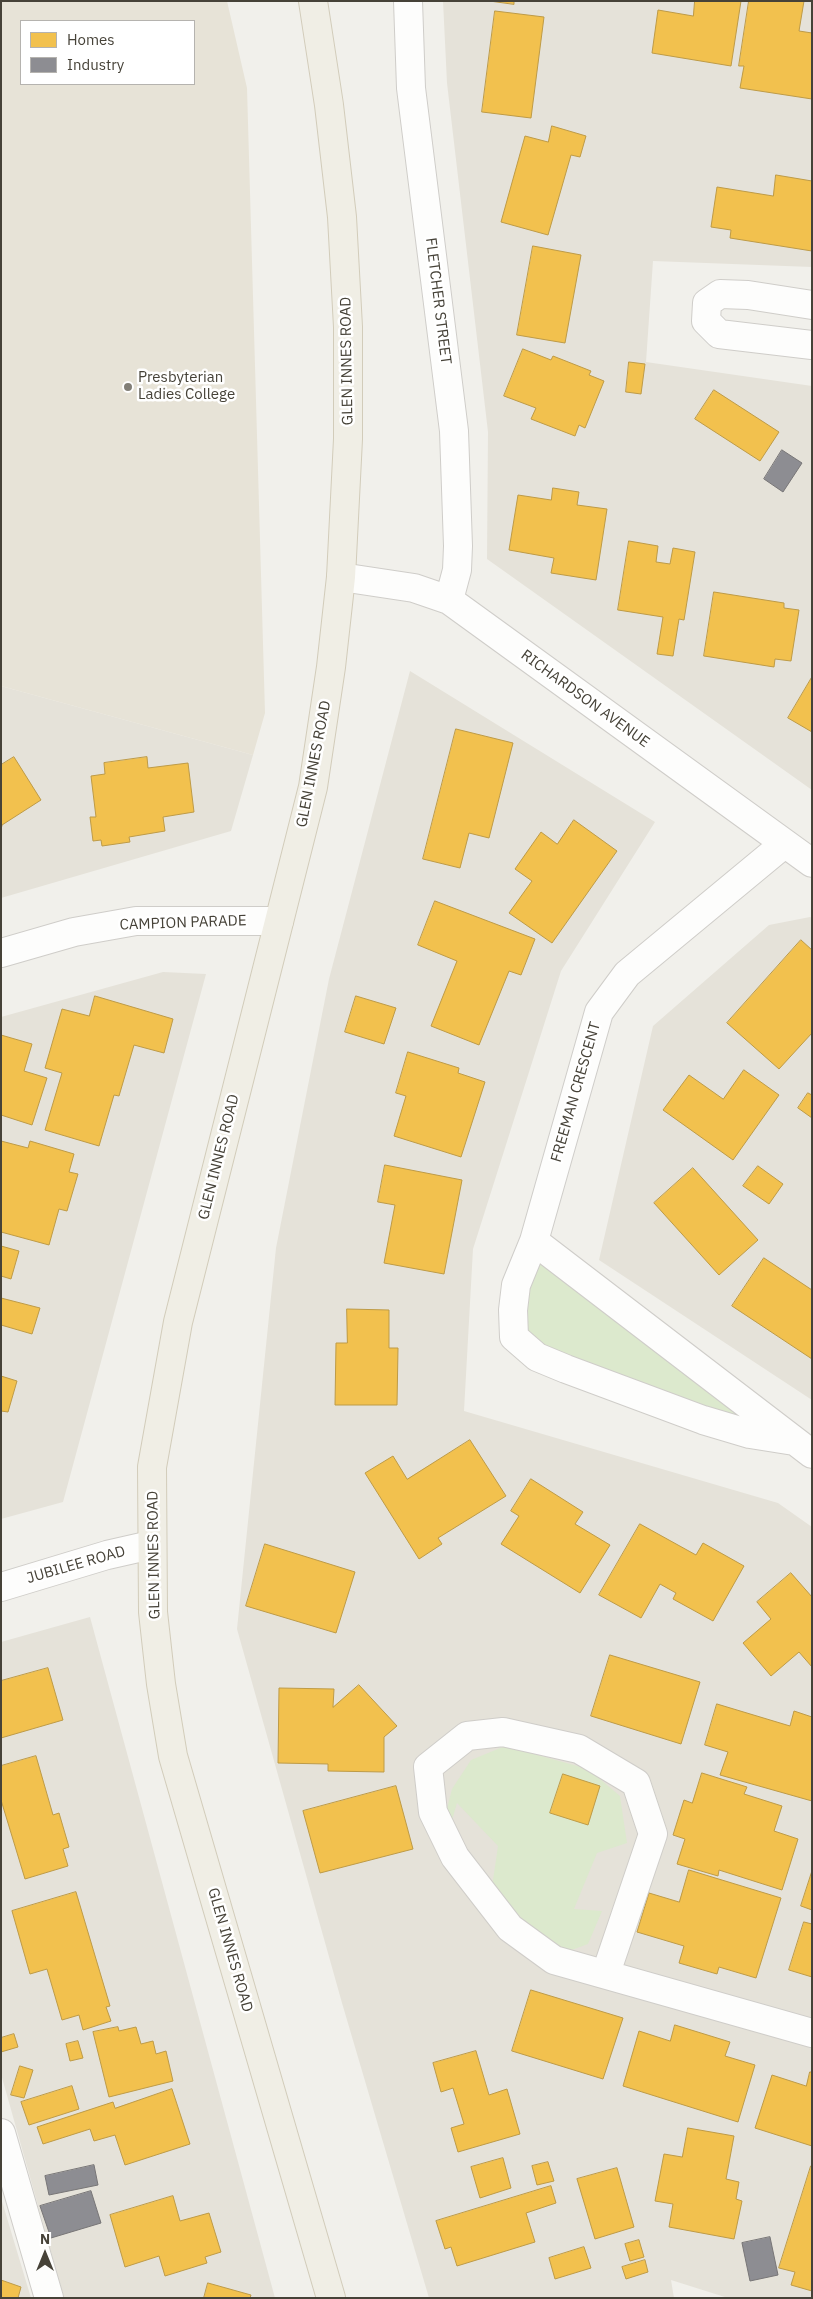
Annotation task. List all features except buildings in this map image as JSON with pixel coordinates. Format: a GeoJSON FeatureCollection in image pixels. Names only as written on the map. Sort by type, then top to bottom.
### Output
{"type":"FeatureCollection","features":[{"type":"Feature","properties":{"kind":"main road","name":"GLEN INNES ROAD"},"geometry":{"type":"LineString","coordinates":[[313,1],[329,105],[342,217],[348,327],[348,439],[341,577],[331,667],[313,787],[178,1322],[152,1466],[151,1545],[154,1612],[160,1675],[173,1756],[331,2298]]}},
{"type":"Feature","properties":{"kind":"street","name":"FLETCHER STREET"},"geometry":{"type":"LineString","coordinates":[[408,1],[411,88],[454,430],[458,546],[457,570],[449,600]]}},
{"type":"Feature","properties":{"kind":"street"},"geometry":{"type":"LineString","coordinates":[[812,305],[748,295],[720,294],[707,303],[706,321],[719,334],[812,345]]}},
{"type":"Feature","properties":{"kind":"street","name":"RICHARDSON AVENUE"},"geometry":{"type":"LineString","coordinates":[[341,577],[414,588],[449,600],[812,863]]}},
{"type":"Feature","properties":{"kind":"street","name":"FREEMAN CRESCENT"},"geometry":{"type":"LineString","coordinates":[[784,844],[627,974],[599,1012],[534,1242],[516,1285],[513,1310],[514,1337],[537,1357],[703,1420],[803,1448]]}},
{"type":"Feature","properties":{"kind":"street","name":"CAMPION PARADE"},"geometry":{"type":"LineString","coordinates":[[1,953],[74,932],[136,921],[279,921]]}},
{"type":"Feature","properties":{"kind":"street","name":"FREEMAN CRESCENT"},"geometry":{"type":"LineString","coordinates":[[534,1242],[803,1448]]}},
{"type":"Feature","properties":{"kind":"street","name":"JUBILEE ROAD"},"geometry":{"type":"LineString","coordinates":[[1,1587],[107,1555],[151,1545]]}},
{"type":"Feature","properties":{"kind":"street"},"geometry":{"type":"LineString","coordinates":[[606,1973],[653,1834],[636,1783],[579,1749],[502,1732],[467,1736],[428,1767],[433,1812],[455,1857],[510,1928],[554,1960],[606,1973],[812,2033]]}},
{"type":"Feature","properties":{"kind":"street"},"geometry":{"type":"LineString","coordinates":[[1,2133],[49,2298]]}},
{"type":"Feature","properties":{"kind":"shaded area","name":"Presbyterian Ladies College"},"geometry":{"type":"Polygon","coordinates":[[[1,1],[227,1],[247,88],[265,713],[253,755],[1,686],[1,1]]]}},
{"type":"Feature","properties":{"kind":"shaded area"},"geometry":{"type":"Polygon","coordinates":[[[443,1],[812,1],[812,267],[653,261],[646,362],[812,386],[812,790],[487,559],[488,432],[447,83],[443,1]]]}},
{"type":"Feature","properties":{"kind":"shaded area"},"geometry":{"type":"Polygon","coordinates":[[[410,671],[655,822],[561,971],[473,1249],[464,1411],[778,1503],[812,1527],[812,2298],[728,2298],[671,2280],[674,2298],[429,2298],[342,2003],[237,1629],[276,1248],[329,979],[410,671]]]}},
{"type":"Feature","properties":{"kind":"shaded area"},"geometry":{"type":"Polygon","coordinates":[[[1,686],[253,755],[231,831],[1,898],[1,686]]]}},
{"type":"Feature","properties":{"kind":"shaded area"},"geometry":{"type":"Polygon","coordinates":[[[812,918],[812,1400],[599,1260],[653,1026],[769,925],[812,918]]]}},
{"type":"Feature","properties":{"kind":"shaded area"},"geometry":{"type":"Polygon","coordinates":[[[163,972],[206,974],[63,1502],[1,1519],[1,1017],[163,972]]]}},
{"type":"Feature","properties":{"kind":"shaded area"},"geometry":{"type":"Polygon","coordinates":[[[90,1617],[275,2298],[64,2298],[1,2074],[1,1642],[90,1617]]]}},
{"type":"Feature","properties":{"kind":"shaded area"},"geometry":{"type":"Polygon","coordinates":[[[1,2198],[31,2298],[1,2298],[1,2198]]]}},
{"type":"Feature","properties":{"kind":"green space"},"geometry":{"type":"Polygon","coordinates":[[[534,1241],[794,1441],[537,1357],[513,1310],[534,1241]]]}},
{"type":"Feature","properties":{"kind":"green space"},"geometry":{"type":"Polygon","coordinates":[[[505,1746],[588,1769],[620,1796],[627,1843],[597,1853],[574,1909],[602,1911],[588,1944],[569,1951],[538,1935],[492,1887],[498,1846],[457,1803],[449,1830],[444,1820],[452,1789],[471,1760],[505,1746]]]}},
{"type":"Feature","properties":{"kind":"place","name":"Presbyterian Ladies College"},"geometry":{"type":"Point","coordinates":[128,387]}}]}
